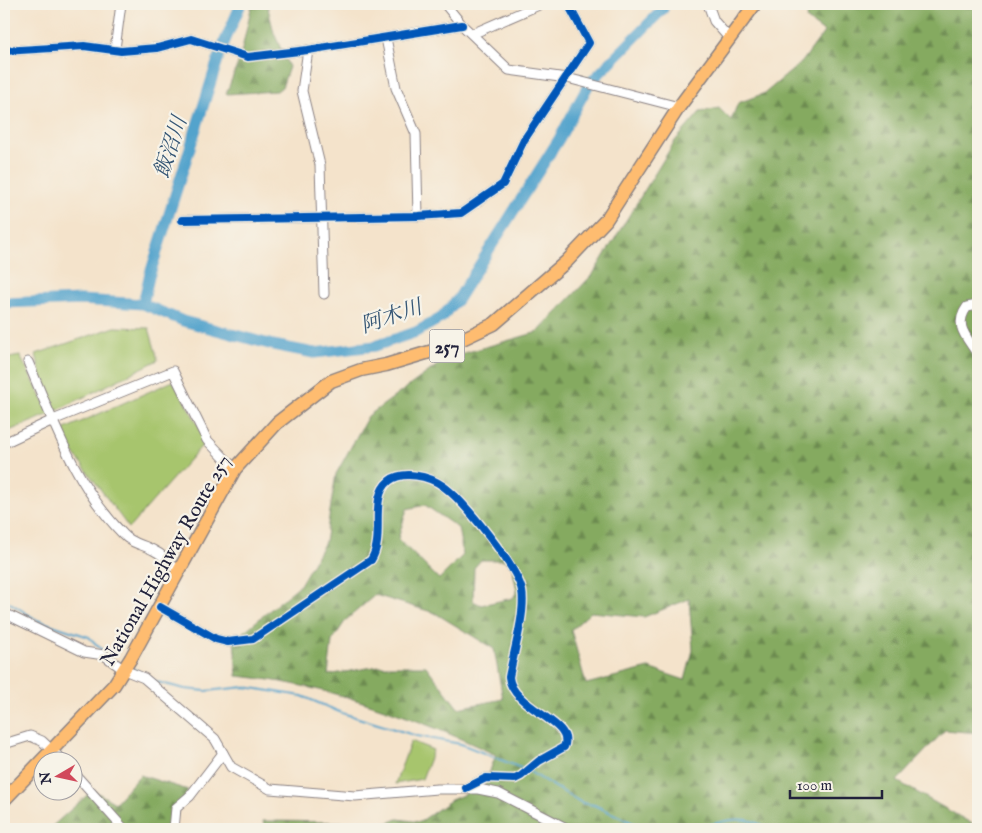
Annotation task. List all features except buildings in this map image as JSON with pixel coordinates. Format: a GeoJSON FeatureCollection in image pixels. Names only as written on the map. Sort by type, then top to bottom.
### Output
{"type":"FeatureCollection","features":[{"type":"Feature","properties":{"kind":"highway","name":"National Highway Route 257"},"geometry":{"type":"LineString","coordinates":[[52,750],[114,685],[160,607],[235,469],[277,423],[331,381],[361,370],[386,365],[443,348],[494,324],[567,261],[606,220],[679,107],[755,4]]}},
{"type":"Feature","properties":{"kind":"highway","name":"National Highway Route 257"},"geometry":{"type":"LineString","coordinates":[[4,800],[32,771]]}},
{"type":"Feature","properties":{"kind":"street"},"geometry":{"type":"LineString","coordinates":[[115,49],[121,4]]}},
{"type":"Feature","properties":{"kind":"street"},"geometry":{"type":"LineString","coordinates":[[445,4],[462,26],[508,70],[567,78],[679,107]]}},
{"type":"Feature","properties":{"kind":"street"},"geometry":{"type":"LineString","coordinates":[[472,34],[541,4]]}},
{"type":"Feature","properties":{"kind":"street"},"geometry":{"type":"LineString","coordinates":[[182,220],[418,216],[461,213],[502,184],[524,140],[567,78],[588,43],[568,4]]}},
{"type":"Feature","properties":{"kind":"street"},"geometry":{"type":"LineString","coordinates":[[708,4],[714,21],[729,38]]}},
{"type":"Feature","properties":{"kind":"street"},"geometry":{"type":"LineString","coordinates":[[4,51],[84,46],[121,51],[157,48],[191,40],[248,57],[308,50],[462,26]]}},
{"type":"Feature","properties":{"kind":"street"},"geometry":{"type":"LineString","coordinates":[[386,38],[396,88],[416,134],[418,216]]}},
{"type":"Feature","properties":{"kind":"street"},"geometry":{"type":"LineString","coordinates":[[308,50],[302,91],[320,165],[324,294]]}},
{"type":"Feature","properties":{"kind":"street"},"geometry":{"type":"LineString","coordinates":[[978,305],[967,307],[960,316],[960,325],[978,354]]}},
{"type":"Feature","properties":{"kind":"street"},"geometry":{"type":"LineString","coordinates":[[28,362],[88,493],[104,514],[126,537],[136,544],[159,554],[179,573]]}},
{"type":"Feature","properties":{"kind":"street"},"geometry":{"type":"LineString","coordinates":[[4,443],[53,420],[173,371],[207,440],[235,469]]}},
{"type":"Feature","properties":{"kind":"street"},"geometry":{"type":"LineString","coordinates":[[160,607],[216,639],[228,642],[257,638],[371,560],[378,544],[380,493],[389,481],[398,476],[409,475],[437,482],[449,491],[472,516],[516,572],[523,598],[509,684],[515,695],[562,730],[566,741],[564,747],[515,779],[486,778],[466,788]]}},
{"type":"Feature","properties":{"kind":"street"},"geometry":{"type":"LineString","coordinates":[[4,613],[84,652],[104,655],[124,670],[144,678],[171,699],[215,739],[231,767],[270,789],[370,795],[466,788],[498,793],[568,829]]}},
{"type":"Feature","properties":{"kind":"street"},"geometry":{"type":"LineString","coordinates":[[4,744],[30,736],[52,750]]}},
{"type":"Feature","properties":{"kind":"street"},"geometry":{"type":"LineString","coordinates":[[174,829],[176,808],[190,796],[223,754]]}},
{"type":"Feature","properties":{"kind":"street"},"geometry":{"type":"LineString","coordinates":[[82,782],[124,829]]}},
{"type":"Feature","properties":{"kind":"green space"},"geometry":{"type":"Polygon","coordinates":[[[252,4],[267,4],[274,33],[289,67],[282,87],[277,91],[226,94],[240,58],[252,4]]]}},
{"type":"Feature","properties":{"kind":"green space"},"geometry":{"type":"Polygon","coordinates":[[[810,4],[978,4],[978,733],[945,730],[897,781],[978,827],[978,829],[371,829],[398,819],[420,822],[451,800],[484,786],[496,755],[402,715],[370,704],[304,686],[237,676],[234,640],[300,585],[325,542],[336,474],[368,416],[447,358],[538,332],[593,274],[675,141],[700,112],[719,108],[731,120],[738,103],[765,93],[802,62],[824,32],[806,19],[810,4]],[[425,505],[407,509],[398,539],[439,579],[463,555],[458,528],[425,505]],[[481,560],[474,568],[473,601],[481,605],[513,598],[517,591],[512,566],[505,560],[481,560]],[[375,595],[346,620],[332,641],[328,675],[379,666],[426,666],[458,708],[503,699],[494,649],[435,613],[375,595]],[[689,599],[644,617],[591,612],[571,630],[586,684],[649,668],[685,680],[693,650],[689,599]]]}},
{"type":"Feature","properties":{"kind":"green space"},"geometry":{"type":"Polygon","coordinates":[[[115,327],[149,328],[158,360],[50,414],[4,433],[4,359],[20,356],[49,411],[36,354],[115,327]]]}},
{"type":"Feature","properties":{"kind":"green space"},"geometry":{"type":"Polygon","coordinates":[[[173,381],[207,440],[129,528],[58,432],[173,381]]]}},
{"type":"Feature","properties":{"kind":"green space"},"geometry":{"type":"Polygon","coordinates":[[[411,741],[433,750],[422,779],[395,784],[411,741]]]}},
{"type":"Feature","properties":{"kind":"green space"},"geometry":{"type":"Polygon","coordinates":[[[140,775],[188,790],[170,829],[49,829],[93,790],[115,803],[140,775]]]}},
{"type":"Feature","properties":{"kind":"green space"},"geometry":{"type":"Polygon","coordinates":[[[263,821],[342,822],[356,829],[258,829],[264,826],[263,821]]]}},
{"type":"Feature","properties":{"kind":"waterway","name":"飯沼川"},"geometry":{"type":"LineString","coordinates":[[143,304],[149,277],[221,50],[241,4]]}},
{"type":"Feature","properties":{"kind":"waterway","name":"阿木川"},"geometry":{"type":"LineString","coordinates":[[4,303],[81,300],[143,304],[183,321],[273,345],[314,353],[375,346],[416,332],[441,318],[458,299],[559,139],[589,84],[663,9],[662,4]]}},
{"type":"Feature","properties":{"kind":"waterway"},"geometry":{"type":"LineString","coordinates":[[4,599],[37,620],[89,637],[104,652]]}},
{"type":"Feature","properties":{"kind":"waterway"},"geometry":{"type":"LineString","coordinates":[[132,668],[157,682],[185,689],[206,691],[245,687],[302,696],[342,713],[417,736],[461,744],[524,769]]}},
{"type":"Feature","properties":{"kind":"waterway"},"geometry":{"type":"LineString","coordinates":[[530,772],[582,803],[594,805],[646,829]]}},
{"type":"Feature","properties":{"kind":"waterway"},"geometry":{"type":"LineString","coordinates":[[695,829],[732,820],[750,821],[766,829]]}},
{"type":"Feature","properties":{"kind":"cycle path"},"geometry":{"type":"LineString","coordinates":[[182,220],[418,216],[461,213],[503,184],[524,140],[589,43],[568,4]]}},
{"type":"Feature","properties":{"kind":"cycle path"},"geometry":{"type":"LineString","coordinates":[[4,51],[84,46],[121,51],[157,48],[191,39],[248,57],[308,50],[462,25]]}},
{"type":"Feature","properties":{"kind":"cycle path"},"geometry":{"type":"LineString","coordinates":[[160,607],[216,639],[228,642],[253,639],[371,560],[377,540],[379,497],[389,481],[409,475],[437,482],[452,494],[476,519],[501,551],[518,580],[523,600],[509,677],[513,688],[521,698],[553,722],[561,730],[565,738],[564,747],[539,761],[521,776],[515,779],[486,778],[466,788]]}}]}
